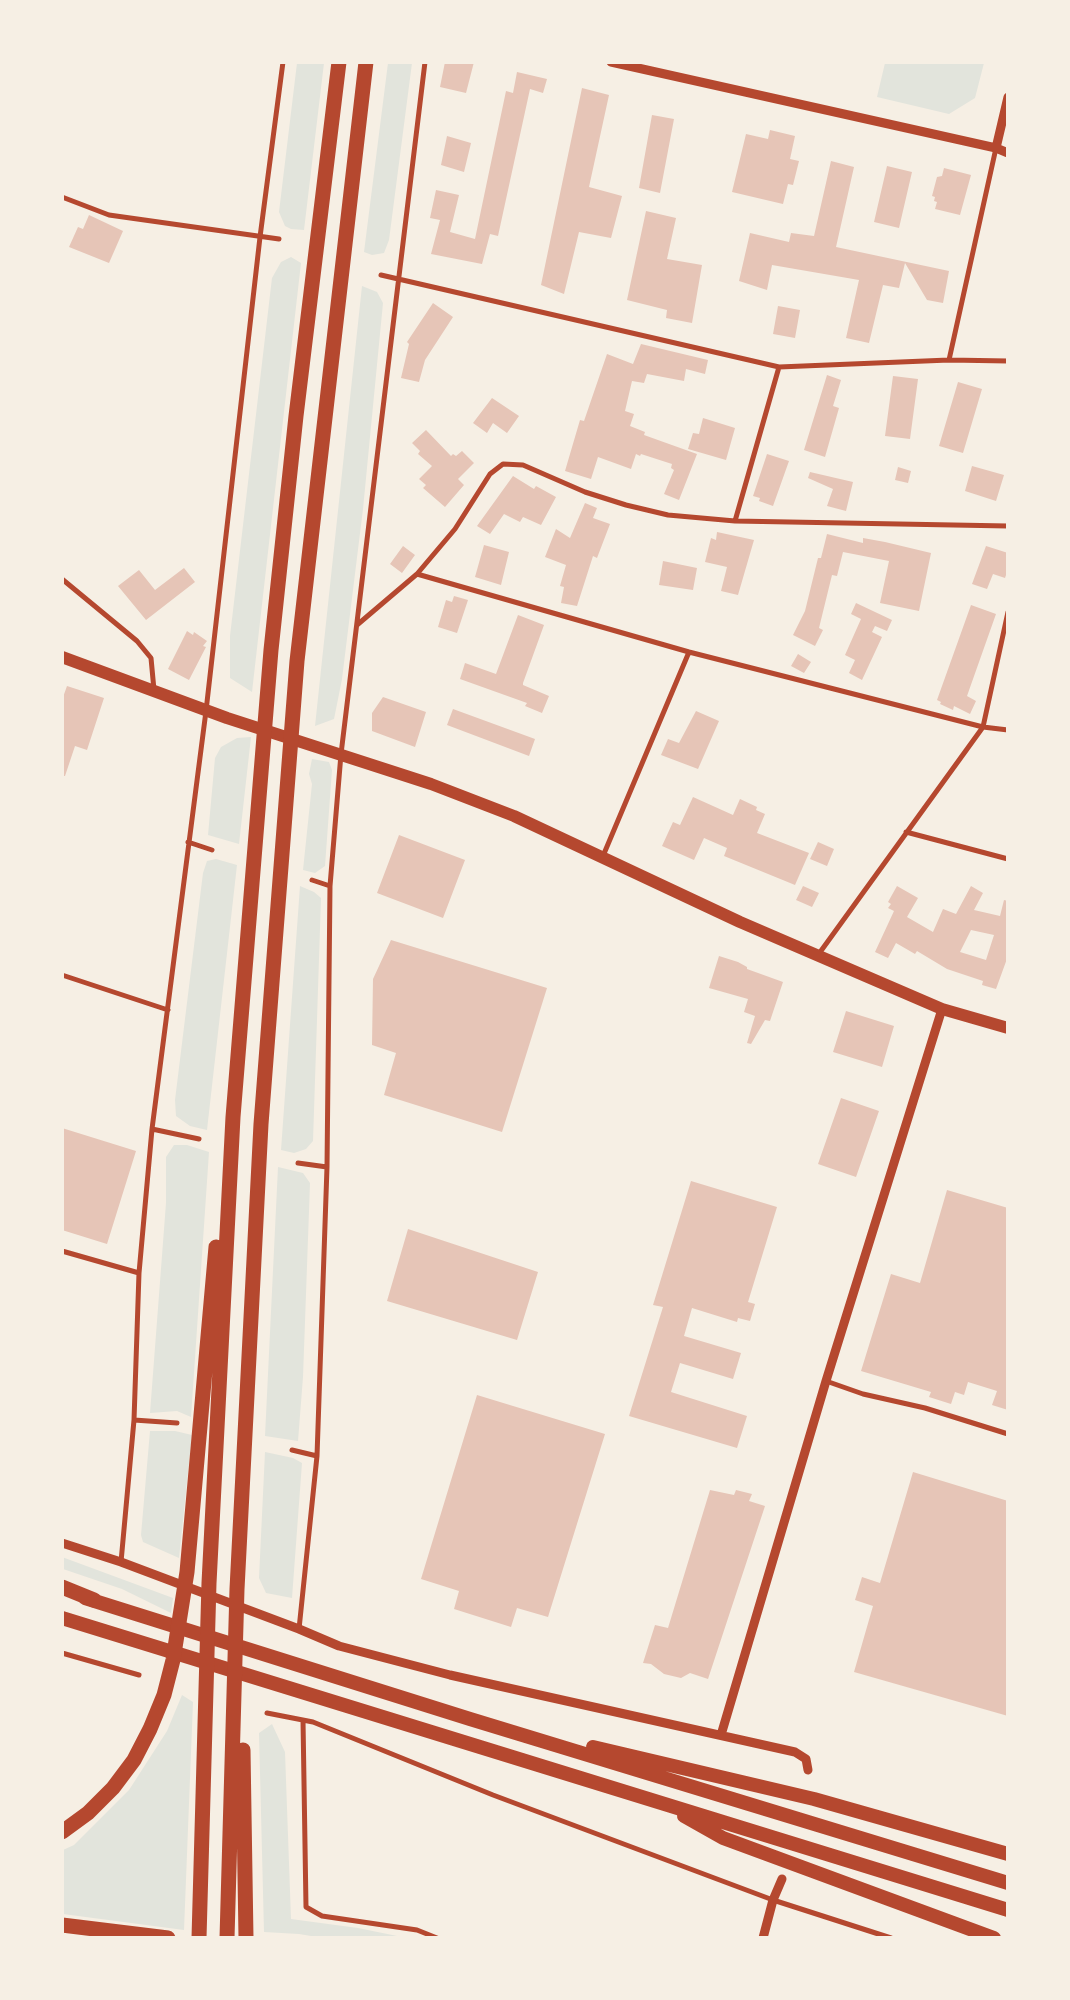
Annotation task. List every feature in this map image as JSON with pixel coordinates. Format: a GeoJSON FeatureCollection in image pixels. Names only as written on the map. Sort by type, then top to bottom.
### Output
{"type":"FeatureCollection","features":[{"type":"Feature","properties":{"kind":"highway"},"geometry":{"type":"LineString","coordinates":[[199,1938],[210,1582],[232,1117],[271,650],[296,416],[339,62]]}},
{"type":"Feature","properties":{"kind":"highway"},"geometry":{"type":"LineString","coordinates":[[246,1938],[238,1723],[237,1589],[261,1124],[297,661],[366,62]]}},
{"type":"Feature","properties":{"kind":"highway"},"geometry":{"type":"LineString","coordinates":[[62,1832],[88,1813],[113,1788],[142,1745],[164,1696],[180,1625],[187,1572],[223,1177],[232,1117]]}},
{"type":"Feature","properties":{"kind":"highway"},"geometry":{"type":"LineString","coordinates":[[62,1587],[94,1600]]}},
{"type":"Feature","properties":{"kind":"highway"},"geometry":{"type":"LineString","coordinates":[[62,1591],[470,1719],[1008,1883]]}},
{"type":"Feature","properties":{"kind":"highway"},"geometry":{"type":"LineString","coordinates":[[62,1618],[1008,1910]]}},
{"type":"Feature","properties":{"kind":"highway"},"geometry":{"type":"LineString","coordinates":[[470,1719],[814,1799],[1008,1854]]}},
{"type":"Feature","properties":{"kind":"highway"},"geometry":{"type":"LineString","coordinates":[[227,1938],[238,1723]]}},
{"type":"Feature","properties":{"kind":"highway"},"geometry":{"type":"LineString","coordinates":[[657,1801],[723,1838],[994,1938]]}},
{"type":"Feature","properties":{"kind":"highway"},"geometry":{"type":"LineString","coordinates":[[62,1925],[168,1938]]}},
{"type":"Feature","properties":{"kind":"main road"},"geometry":{"type":"LineString","coordinates":[[62,658],[206,711],[431,784],[514,816],[818,955],[942,1009],[1008,1028]]}},
{"type":"Feature","properties":{"kind":"street"},"geometry":{"type":"LineString","coordinates":[[121,1562],[134,1420],[139,1273],[152,1128],[206,711],[260,237],[283,62]]}},
{"type":"Feature","properties":{"kind":"street"},"geometry":{"type":"LineString","coordinates":[[299,1629],[317,1456],[327,1167],[330,886],[340,754],[425,62]]}},
{"type":"Feature","properties":{"kind":"street"},"geometry":{"type":"LineString","coordinates":[[611,62],[996,148],[1008,153]]}},
{"type":"Feature","properties":{"kind":"street"},"geometry":{"type":"LineString","coordinates":[[949,360],[1008,97]]}},
{"type":"Feature","properties":{"kind":"street"},"geometry":{"type":"LineString","coordinates":[[62,197],[108,215],[279,239]]}},
{"type":"Feature","properties":{"kind":"street"},"geometry":{"type":"LineString","coordinates":[[381,275],[400,277],[779,368],[949,360],[1008,361]]}},
{"type":"Feature","properties":{"kind":"street"},"geometry":{"type":"LineString","coordinates":[[735,521],[779,368]]}},
{"type":"Feature","properties":{"kind":"street"},"geometry":{"type":"LineString","coordinates":[[356,626],[417,574],[455,529],[490,474],[503,464],[523,465],[585,492],[626,505],[668,515],[735,521],[1008,526]]}},
{"type":"Feature","properties":{"kind":"street"},"geometry":{"type":"LineString","coordinates":[[417,574],[689,652],[983,727],[1008,730]]}},
{"type":"Feature","properties":{"kind":"street"},"geometry":{"type":"LineString","coordinates":[[62,579],[137,642],[150,658],[154,691]]}},
{"type":"Feature","properties":{"kind":"street"},"geometry":{"type":"LineString","coordinates":[[818,955],[983,727],[1008,612]]}},
{"type":"Feature","properties":{"kind":"street"},"geometry":{"type":"LineString","coordinates":[[603,858],[689,652]]}},
{"type":"Feature","properties":{"kind":"street"},"geometry":{"type":"LineString","coordinates":[[906,832],[1008,859]]}},
{"type":"Feature","properties":{"kind":"street"},"geometry":{"type":"LineString","coordinates":[[188,842],[212,850]]}},
{"type":"Feature","properties":{"kind":"street"},"geometry":{"type":"LineString","coordinates":[[312,880],[330,886]]}},
{"type":"Feature","properties":{"kind":"street"},"geometry":{"type":"LineString","coordinates":[[62,975],[168,1010]]}},
{"type":"Feature","properties":{"kind":"street"},"geometry":{"type":"LineString","coordinates":[[721,1735],[826,1381],[942,1009]]}},
{"type":"Feature","properties":{"kind":"street"},"geometry":{"type":"LineString","coordinates":[[152,1128],[199,1139]]}},
{"type":"Feature","properties":{"kind":"street"},"geometry":{"type":"LineString","coordinates":[[298,1163],[327,1167]]}},
{"type":"Feature","properties":{"kind":"street"},"geometry":{"type":"LineString","coordinates":[[62,1251],[139,1273]]}},
{"type":"Feature","properties":{"kind":"street"},"geometry":{"type":"LineString","coordinates":[[826,1381],[863,1394],[925,1408],[1008,1434]]}},
{"type":"Feature","properties":{"kind":"street"},"geometry":{"type":"LineString","coordinates":[[134,1420],[176,1423]]}},
{"type":"Feature","properties":{"kind":"street"},"geometry":{"type":"LineString","coordinates":[[292,1450],[317,1456]]}},
{"type":"Feature","properties":{"kind":"street"},"geometry":{"type":"LineString","coordinates":[[62,1543],[121,1562],[339,1646],[450,1676],[795,1752],[806,1759],[808,1770]]}},
{"type":"Feature","properties":{"kind":"street"},"geometry":{"type":"LineString","coordinates":[[62,1653],[138,1675]]}},
{"type":"Feature","properties":{"kind":"street"},"geometry":{"type":"LineString","coordinates":[[267,1713],[313,1722],[493,1795],[773,1900],[891,1938]]}},
{"type":"Feature","properties":{"kind":"street"},"geometry":{"type":"LineString","coordinates":[[303,1720],[306,1907],[322,1916],[417,1930],[437,1938]]}},
{"type":"Feature","properties":{"kind":"street"},"geometry":{"type":"LineString","coordinates":[[763,1938],[773,1900],[782,1878]]}},
{"type":"Feature","properties":{"kind":"shaded area"},"geometry":{"type":"Polygon","coordinates":[[[885,62],[984,63],[975,98],[949,114],[877,97],[885,62]]]}},
{"type":"Feature","properties":{"kind":"shaded area"},"geometry":{"type":"Polygon","coordinates":[[[297,63],[324,63],[304,230],[291,229],[285,226],[279,212],[297,63]]]}},
{"type":"Feature","properties":{"kind":"shaded area"},"geometry":{"type":"Polygon","coordinates":[[[388,63],[412,63],[389,240],[384,253],[372,255],[364,252],[388,63]]]}},
{"type":"Feature","properties":{"kind":"shaded area"},"geometry":{"type":"Polygon","coordinates":[[[291,257],[301,263],[252,692],[230,678],[230,636],[272,278],[281,262],[291,257]]]}},
{"type":"Feature","properties":{"kind":"shaded area"},"geometry":{"type":"Polygon","coordinates":[[[362,286],[377,292],[383,303],[363,509],[342,679],[334,719],[315,726],[362,286]]]}},
{"type":"Feature","properties":{"kind":"shaded area"},"geometry":{"type":"Polygon","coordinates":[[[251,737],[239,844],[208,835],[215,758],[221,747],[237,738],[251,737]]]}},
{"type":"Feature","properties":{"kind":"shaded area"},"geometry":{"type":"Polygon","coordinates":[[[312,759],[329,762],[332,770],[325,866],[315,873],[303,870],[312,784],[309,774],[312,759]]]}},
{"type":"Feature","properties":{"kind":"shaded area"},"geometry":{"type":"Polygon","coordinates":[[[216,859],[237,865],[207,1130],[190,1126],[176,1116],[175,1100],[203,873],[207,861],[216,859]]]}},
{"type":"Feature","properties":{"kind":"shaded area"},"geometry":{"type":"Polygon","coordinates":[[[300,886],[314,892],[321,898],[313,1141],[306,1149],[294,1153],[281,1150],[300,886]]]}},
{"type":"Feature","properties":{"kind":"shaded area"},"geometry":{"type":"Polygon","coordinates":[[[174,1145],[187,1145],[209,1152],[191,1417],[177,1411],[150,1413],[166,1203],[166,1157],[174,1145]]]}},
{"type":"Feature","properties":{"kind":"shaded area"},"geometry":{"type":"Polygon","coordinates":[[[278,1167],[303,1173],[310,1183],[303,1377],[298,1441],[265,1436],[278,1167]]]}},
{"type":"Feature","properties":{"kind":"shaded area"},"geometry":{"type":"Polygon","coordinates":[[[150,1431],[175,1431],[192,1435],[179,1558],[143,1542],[141,1535],[150,1431]]]}},
{"type":"Feature","properties":{"kind":"shaded area"},"geometry":{"type":"Polygon","coordinates":[[[265,1452],[293,1458],[302,1463],[292,1598],[266,1593],[259,1578],[265,1452]]]}},
{"type":"Feature","properties":{"kind":"shaded area"},"geometry":{"type":"Polygon","coordinates":[[[62,1557],[173,1598],[171,1613],[122,1589],[63,1569],[62,1557]]]}},
{"type":"Feature","properties":{"kind":"shaded area"},"geometry":{"type":"Polygon","coordinates":[[[182,1695],[193,1702],[184,1930],[63,1914],[63,1850],[74,1845],[129,1790],[167,1731],[182,1695]]]}},
{"type":"Feature","properties":{"kind":"shaded area"},"geometry":{"type":"Polygon","coordinates":[[[272,1724],[285,1752],[291,1919],[358,1928],[402,1937],[323,1938],[299,1934],[264,1932],[259,1733],[272,1724]]]}},
{"type":"Feature","properties":{"kind":"building"},"geometry":{"type":"Polygon","coordinates":[[[445,62],[474,62],[466,93],[440,87],[445,62]]]}},
{"type":"Feature","properties":{"kind":"building"},"geometry":{"type":"Polygon","coordinates":[[[517,72],[547,79],[543,93],[530,89],[498,236],[490,234],[482,264],[431,254],[440,220],[430,218],[436,190],[459,195],[450,232],[475,239],[506,91],[513,93],[517,72]]]}},
{"type":"Feature","properties":{"kind":"building"},"geometry":{"type":"Polygon","coordinates":[[[582,88],[609,95],[589,187],[622,196],[611,238],[579,232],[564,294],[541,285],[582,88]]]}},
{"type":"Feature","properties":{"kind":"building"},"geometry":{"type":"Polygon","coordinates":[[[652,115],[674,119],[660,193],[639,188],[652,115]]]}},
{"type":"Feature","properties":{"kind":"building"},"geometry":{"type":"Polygon","coordinates":[[[770,130],[795,136],[790,159],[799,161],[793,185],[788,184],[783,204],[732,192],[746,134],[768,139],[770,130]]]}},
{"type":"Feature","properties":{"kind":"building"},"geometry":{"type":"Polygon","coordinates":[[[447,136],[471,143],[464,172],[441,165],[447,136]]]}},
{"type":"Feature","properties":{"kind":"building"},"geometry":{"type":"Polygon","coordinates":[[[831,161],[854,167],[836,247],[949,271],[943,303],[927,300],[905,263],[899,288],[883,285],[869,343],[846,338],[859,280],[772,265],[767,290],[739,281],[750,233],[789,242],[791,233],[814,236],[831,161]]]}},
{"type":"Feature","properties":{"kind":"building"},"geometry":{"type":"Polygon","coordinates":[[[887,166],[912,172],[899,228],[874,222],[887,166]]]}},
{"type":"Feature","properties":{"kind":"building"},"geometry":{"type":"Polygon","coordinates":[[[944,168],[971,175],[960,215],[935,209],[937,202],[934,201],[935,197],[932,196],[937,177],[942,176],[944,168]]]}},
{"type":"Feature","properties":{"kind":"building"},"geometry":{"type":"Polygon","coordinates":[[[646,211],[676,218],[667,259],[702,265],[692,323],[666,318],[667,310],[627,300],[646,211]]]}},
{"type":"Feature","properties":{"kind":"building"},"geometry":{"type":"Polygon","coordinates":[[[89,215],[123,231],[109,263],[69,247],[78,227],[83,229],[89,215]]]}},
{"type":"Feature","properties":{"kind":"building"},"geometry":{"type":"Polygon","coordinates":[[[433,303],[453,317],[425,360],[419,382],[401,378],[409,344],[407,342],[433,303]]]}},
{"type":"Feature","properties":{"kind":"building"},"geometry":{"type":"Polygon","coordinates":[[[778,306],[800,310],[795,338],[773,334],[778,306]]]}},
{"type":"Feature","properties":{"kind":"building"},"geometry":{"type":"Polygon","coordinates":[[[641,344],[708,360],[705,374],[686,369],[684,381],[647,374],[644,383],[632,381],[625,411],[634,414],[630,426],[645,432],[644,435],[697,454],[679,500],[664,494],[674,470],[671,468],[672,464],[641,454],[640,456],[636,454],[631,469],[598,457],[591,479],[565,471],[580,420],[584,421],[607,354],[633,364],[641,344]]]}},
{"type":"Feature","properties":{"kind":"building"},"geometry":{"type":"Polygon","coordinates":[[[827,375],[841,380],[833,406],[839,408],[825,457],[804,450],[827,375]]]}},
{"type":"Feature","properties":{"kind":"building"},"geometry":{"type":"Polygon","coordinates":[[[893,376],[918,379],[910,439],[885,436],[893,376]]]}},
{"type":"Feature","properties":{"kind":"building"},"geometry":{"type":"Polygon","coordinates":[[[958,382],[982,389],[963,453],[939,446],[958,382]]]}},
{"type":"Feature","properties":{"kind":"building"},"geometry":{"type":"Polygon","coordinates":[[[492,398],[519,416],[507,433],[493,423],[487,433],[473,423],[492,398]]]}},
{"type":"Feature","properties":{"kind":"building"},"geometry":{"type":"Polygon","coordinates":[[[703,418],[735,428],[726,460],[688,449],[693,433],[699,434],[703,418]]]}},
{"type":"Feature","properties":{"kind":"building"},"geometry":{"type":"Polygon","coordinates":[[[426,430],[451,456],[453,454],[456,456],[462,451],[474,463],[458,479],[464,485],[445,507],[423,488],[426,485],[419,479],[432,466],[418,454],[420,451],[412,443],[426,430]]]}},
{"type":"Feature","properties":{"kind":"building"},"geometry":{"type":"Polygon","coordinates":[[[767,454],[789,461],[773,506],[759,501],[760,498],[753,496],[767,454]]]}},
{"type":"Feature","properties":{"kind":"building"},"geometry":{"type":"Polygon","coordinates":[[[972,466],[1004,475],[996,501],[965,491],[972,466]]]}},
{"type":"Feature","properties":{"kind":"building"},"geometry":{"type":"Polygon","coordinates":[[[898,467],[911,471],[908,483],[895,480],[898,467]]]}},
{"type":"Feature","properties":{"kind":"building"},"geometry":{"type":"Polygon","coordinates":[[[810,472],[853,482],[846,511],[827,506],[833,489],[808,478],[810,472]]]}},
{"type":"Feature","properties":{"kind":"building"},"geometry":{"type":"Polygon","coordinates":[[[513,476],[534,489],[536,486],[556,497],[541,525],[523,517],[520,522],[504,514],[490,534],[477,526],[513,476]]]}},
{"type":"Feature","properties":{"kind":"building"},"geometry":{"type":"Polygon","coordinates":[[[585,503],[597,508],[593,518],[610,524],[597,558],[593,556],[577,606],[561,603],[564,587],[560,586],[566,565],[545,557],[556,529],[570,538],[585,503]]]}},
{"type":"Feature","properties":{"kind":"building"},"geometry":{"type":"Polygon","coordinates":[[[717,532],[754,540],[738,595],[721,591],[727,567],[705,562],[711,538],[716,540],[717,532]]]}},
{"type":"Feature","properties":{"kind":"building"},"geometry":{"type":"Polygon","coordinates":[[[827,534],[863,543],[863,538],[885,542],[931,553],[919,611],[880,603],[889,561],[843,552],[837,576],[832,575],[819,628],[823,630],[815,646],[793,635],[805,611],[818,558],[821,558],[827,534]]]}},
{"type":"Feature","properties":{"kind":"building"},"geometry":{"type":"Polygon","coordinates":[[[484,545],[509,552],[501,585],[475,577],[484,545]]]}},
{"type":"Feature","properties":{"kind":"building"},"geometry":{"type":"Polygon","coordinates":[[[403,546],[415,555],[402,573],[390,564],[403,546]]]}},
{"type":"Feature","properties":{"kind":"building"},"geometry":{"type":"Polygon","coordinates":[[[986,546],[1008,553],[1008,569],[1005,578],[993,574],[987,589],[972,584],[986,546]]]}},
{"type":"Feature","properties":{"kind":"building"},"geometry":{"type":"Polygon","coordinates":[[[663,561],[697,568],[693,590],[659,585],[663,561]]]}},
{"type":"Feature","properties":{"kind":"building"},"geometry":{"type":"Polygon","coordinates":[[[184,568],[195,582],[146,620],[118,586],[139,570],[155,590],[184,568]]]}},
{"type":"Feature","properties":{"kind":"building"},"geometry":{"type":"Polygon","coordinates":[[[454,596],[468,600],[457,633],[438,627],[446,600],[452,602],[454,596]]]}},
{"type":"Feature","properties":{"kind":"building"},"geometry":{"type":"Polygon","coordinates":[[[856,603],[892,620],[887,631],[875,626],[872,632],[882,637],[862,680],[849,673],[855,660],[845,655],[861,619],[851,614],[856,603]]]}},
{"type":"Feature","properties":{"kind":"building"},"geometry":{"type":"Polygon","coordinates":[[[971,605],[996,614],[967,696],[976,701],[970,714],[954,706],[953,710],[940,704],[941,702],[937,700],[971,605]]]}},
{"type":"Feature","properties":{"kind":"building"},"geometry":{"type":"Polygon","coordinates":[[[518,615],[544,625],[523,683],[523,685],[549,696],[542,713],[525,706],[527,703],[460,679],[465,663],[496,674],[518,615]]]}},
{"type":"Feature","properties":{"kind":"building"},"geometry":{"type":"Polygon","coordinates":[[[187,631],[193,635],[194,632],[207,641],[203,646],[206,647],[189,680],[168,669],[187,631]]]}},
{"type":"Feature","properties":{"kind":"building"},"geometry":{"type":"Polygon","coordinates":[[[798,654],[811,662],[804,673],[791,666],[798,654]]]}},
{"type":"Feature","properties":{"kind":"building"},"geometry":{"type":"Polygon","coordinates":[[[67,686],[104,698],[87,750],[75,746],[65,776],[62,776],[62,700],[67,686]]]}},
{"type":"Feature","properties":{"kind":"building"},"geometry":{"type":"Polygon","coordinates":[[[383,697],[426,712],[415,747],[372,731],[372,713],[383,697]]]}},
{"type":"Feature","properties":{"kind":"building"},"geometry":{"type":"Polygon","coordinates":[[[453,709],[535,739],[529,756],[447,725],[453,709]]]}},
{"type":"Feature","properties":{"kind":"building"},"geometry":{"type":"Polygon","coordinates":[[[696,711],[719,721],[698,769],[661,755],[668,739],[679,743],[696,711]]]}},
{"type":"Feature","properties":{"kind":"building"},"geometry":{"type":"Polygon","coordinates":[[[693,797],[733,815],[740,799],[757,807],[756,810],[765,814],[757,833],[809,853],[795,885],[724,856],[727,848],[704,838],[694,860],[662,846],[673,822],[680,825],[693,797]]]}},
{"type":"Feature","properties":{"kind":"building"},"geometry":{"type":"Polygon","coordinates":[[[399,835],[465,860],[443,918],[377,893],[399,835]]]}},
{"type":"Feature","properties":{"kind":"building"},"geometry":{"type":"Polygon","coordinates":[[[818,842],[834,849],[827,866],[810,859],[818,842]]]}},
{"type":"Feature","properties":{"kind":"building"},"geometry":{"type":"Polygon","coordinates":[[[803,886],[819,893],[812,907],[796,900],[803,886]]]}},
{"type":"Feature","properties":{"kind":"building"},"geometry":{"type":"Polygon","coordinates":[[[897,886],[918,898],[907,917],[933,932],[943,909],[956,914],[971,886],[983,893],[974,910],[1000,916],[1004,900],[1008,901],[1008,956],[996,989],[982,985],[983,981],[947,969],[917,951],[915,954],[896,943],[888,958],[875,952],[894,911],[888,908],[891,904],[888,902],[897,886]],[[971,930],[960,952],[986,960],[994,935],[971,930]]]}},
{"type":"Feature","properties":{"kind":"building"},"geometry":{"type":"Polygon","coordinates":[[[391,940],[547,988],[502,1132],[384,1095],[396,1053],[372,1045],[373,979],[391,940]]]}},
{"type":"Feature","properties":{"kind":"building"},"geometry":{"type":"Polygon","coordinates":[[[719,956],[738,962],[747,967],[747,969],[783,982],[770,1021],[765,1020],[751,1044],[747,1043],[755,1016],[744,1012],[748,999],[709,988],[719,956]]]}},
{"type":"Feature","properties":{"kind":"building"},"geometry":{"type":"Polygon","coordinates":[[[846,1011],[894,1026],[882,1067],[833,1052],[846,1011]]]}},
{"type":"Feature","properties":{"kind":"building"},"geometry":{"type":"Polygon","coordinates":[[[841,1098],[879,1111],[856,1177],[818,1164],[841,1098]]]}},
{"type":"Feature","properties":{"kind":"building"},"geometry":{"type":"Polygon","coordinates":[[[62,1128],[136,1151],[107,1244],[62,1230],[62,1128]]]}},
{"type":"Feature","properties":{"kind":"building"},"geometry":{"type":"Polygon","coordinates":[[[691,1181],[777,1207],[748,1302],[755,1304],[750,1321],[738,1318],[737,1322],[692,1308],[684,1336],[741,1353],[733,1379],[680,1363],[671,1392],[747,1416],[737,1448],[629,1416],[663,1307],[653,1305],[691,1181]]]}},
{"type":"Feature","properties":{"kind":"building"},"geometry":{"type":"Polygon","coordinates":[[[947,1190],[1008,1208],[1008,1410],[992,1405],[997,1391],[968,1382],[964,1395],[955,1392],[951,1404],[929,1397],[931,1392],[861,1371],[891,1274],[920,1283],[947,1190]]]}},
{"type":"Feature","properties":{"kind":"building"},"geometry":{"type":"Polygon","coordinates":[[[408,1229],[538,1272],[517,1340],[387,1301],[408,1229]]]}},
{"type":"Feature","properties":{"kind":"building"},"geometry":{"type":"Polygon","coordinates":[[[477,1395],[605,1434],[548,1617],[517,1608],[511,1627],[454,1609],[459,1591],[421,1579],[477,1395]]]}},
{"type":"Feature","properties":{"kind":"building"},"geometry":{"type":"Polygon","coordinates":[[[913,1472],[1008,1501],[1008,1716],[854,1672],[873,1606],[855,1600],[862,1577],[880,1583],[913,1472]]]}},
{"type":"Feature","properties":{"kind":"building"},"geometry":{"type":"Polygon","coordinates":[[[710,1490],[734,1495],[736,1490],[752,1494],[749,1501],[765,1506],[708,1679],[690,1673],[681,1678],[664,1674],[651,1664],[643,1663],[655,1625],[668,1628],[710,1490]]]}}]}
